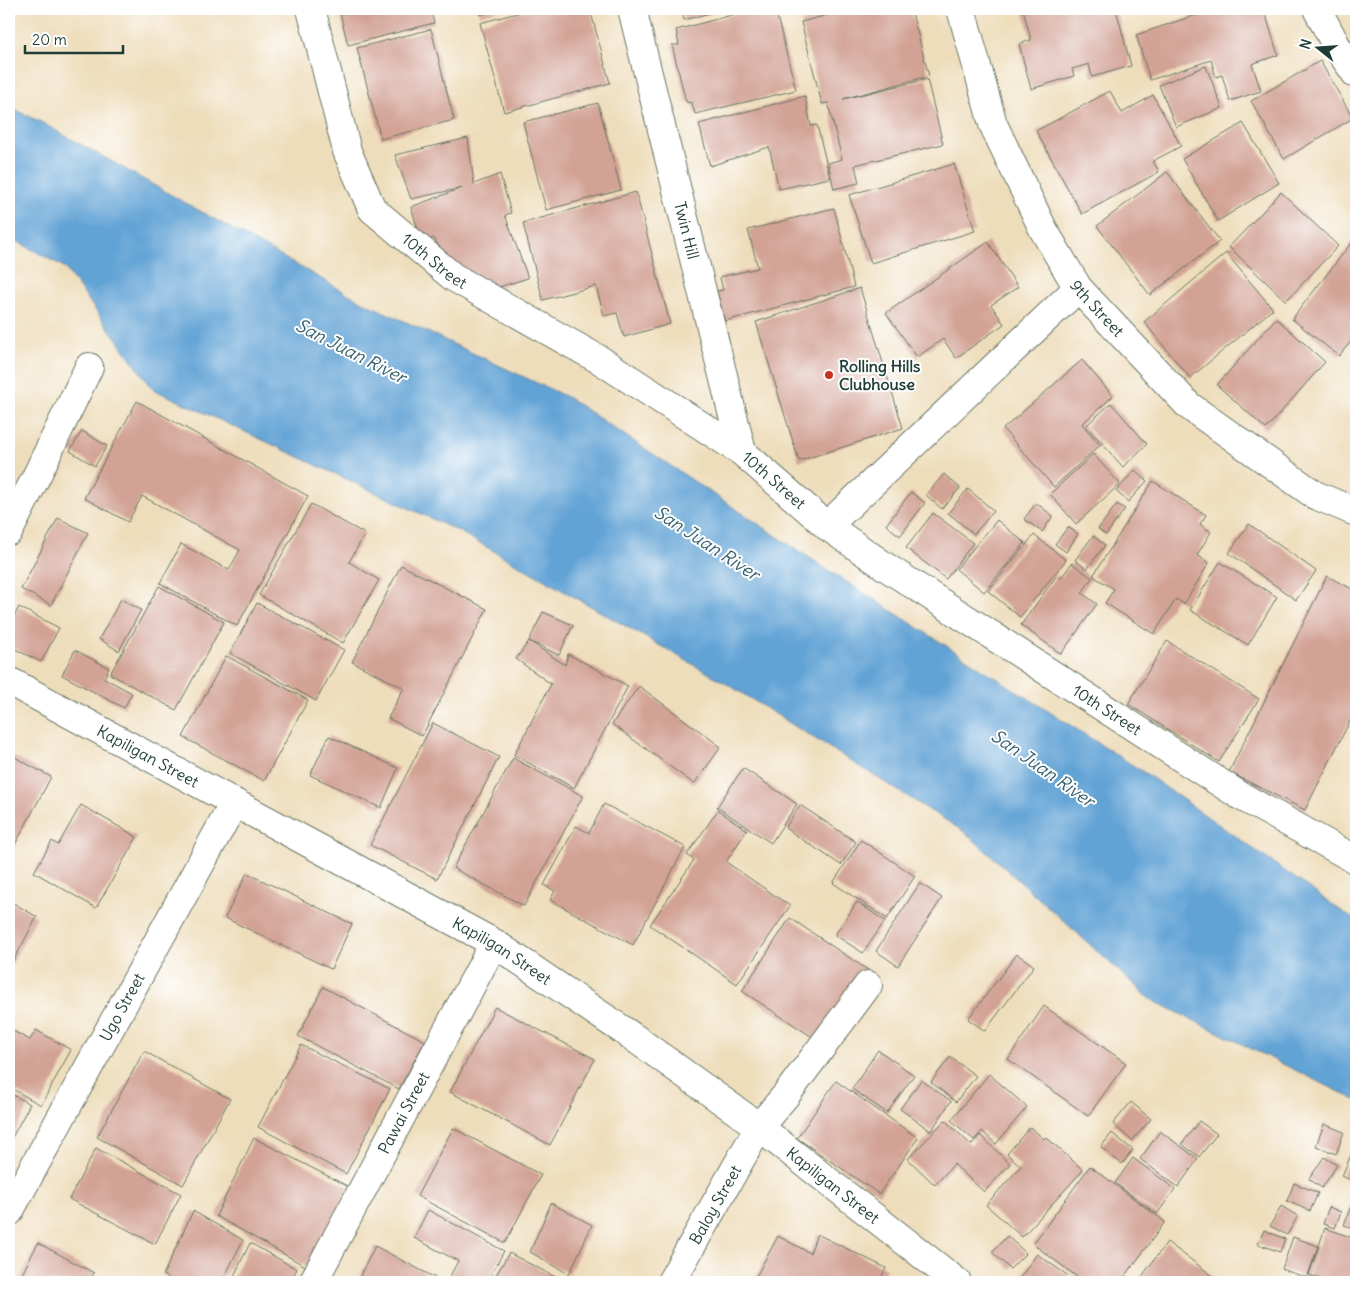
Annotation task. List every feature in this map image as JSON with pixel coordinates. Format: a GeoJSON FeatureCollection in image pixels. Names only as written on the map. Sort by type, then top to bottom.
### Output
{"type":"FeatureCollection","features":[{"type":"Feature","properties":{"kind":"street","name":"10th Street"},"geometry":{"type":"LineString","coordinates":[[311,9],[347,152],[372,209],[453,277],[600,360],[742,452],[827,526],[886,567],[1239,795],[1356,860]]}},
{"type":"Feature","properties":{"kind":"street","name":"Twin Hill"},"geometry":{"type":"LineString","coordinates":[[632,9],[742,452]]}},
{"type":"Feature","properties":{"kind":"street","name":"9th Street"},"geometry":{"type":"LineString","coordinates":[[961,9],[993,124],[1043,229],[1078,288],[1189,406],[1315,495],[1356,512]]}},
{"type":"Feature","properties":{"kind":"street"},"geometry":{"type":"LineString","coordinates":[[1317,9],[1337,47],[1356,74]]}},
{"type":"Feature","properties":{"kind":"street"},"geometry":{"type":"LineString","coordinates":[[827,526],[1078,288]]}},
{"type":"Feature","properties":{"kind":"street"},"geometry":{"type":"LineString","coordinates":[[9,530],[89,367]]}},
{"type":"Feature","properties":{"kind":"street","name":"Kapiligan Street"},"geometry":{"type":"LineString","coordinates":[[9,682],[494,943],[633,1037],[759,1127],[957,1282]]}},
{"type":"Feature","properties":{"kind":"street","name":"Ugo Street"},"geometry":{"type":"LineString","coordinates":[[9,1212],[234,803]]}},
{"type":"Feature","properties":{"kind":"street","name":"Pawai Street"},"geometry":{"type":"LineString","coordinates":[[313,1282],[494,943]]}},
{"type":"Feature","properties":{"kind":"street","name":"Baloy Street"},"geometry":{"type":"LineString","coordinates":[[671,1282],[759,1127],[786,1095],[868,985]]}},
{"type":"Feature","properties":{"kind":"water","name":"San Juan River"},"geometry":{"type":"Polygon","coordinates":[[[9,107],[39,121],[361,301],[567,397],[825,568],[1148,775],[1356,921],[1356,1100],[1150,999],[966,833],[724,682],[460,532],[153,389],[64,267],[9,237],[9,107]]]}},
{"type":"Feature","properties":{"kind":"building"},"geometry":{"type":"Polygon","coordinates":[[[339,9],[430,9],[434,23],[348,45],[339,9]]]}},
{"type":"Feature","properties":{"kind":"building"},"geometry":{"type":"Polygon","coordinates":[[[478,9],[501,9],[480,15],[478,9]]]}},
{"type":"Feature","properties":{"kind":"building"},"geometry":{"type":"Polygon","coordinates":[[[532,9],[590,9],[610,83],[504,112],[480,23],[532,9]]]}},
{"type":"Feature","properties":{"kind":"building"},"geometry":{"type":"Polygon","coordinates":[[[682,9],[725,9],[684,20],[682,9]]]}},
{"type":"Feature","properties":{"kind":"building"},"geometry":{"type":"Polygon","coordinates":[[[754,9],[775,9],[796,90],[695,114],[692,103],[686,102],[672,45],[679,45],[676,30],[754,9]]]}},
{"type":"Feature","properties":{"kind":"building"},"geometry":{"type":"Polygon","coordinates":[[[850,9],[911,9],[929,76],[843,99],[927,79],[943,144],[855,165],[859,183],[834,189],[828,163],[842,159],[828,103],[822,104],[801,22],[850,9]]]}},
{"type":"Feature","properties":{"kind":"building"},"geometry":{"type":"Polygon","coordinates":[[[1023,9],[1116,9],[1131,66],[1092,77],[1089,64],[1072,69],[1074,76],[1031,89],[1019,44],[1031,40],[1023,9]]]}},
{"type":"Feature","properties":{"kind":"building"},"geometry":{"type":"Polygon","coordinates":[[[1214,9],[1264,9],[1278,55],[1252,64],[1261,91],[1230,101],[1222,75],[1216,77],[1211,60],[1150,80],[1136,35],[1214,9]]]}},
{"type":"Feature","properties":{"kind":"building"},"geometry":{"type":"Polygon","coordinates":[[[431,29],[454,120],[381,139],[357,48],[431,29]]]}},
{"type":"Feature","properties":{"kind":"building"},"geometry":{"type":"Polygon","coordinates":[[[1320,61],[1353,118],[1284,159],[1251,101],[1320,61]]]}},
{"type":"Feature","properties":{"kind":"building"},"geometry":{"type":"Polygon","coordinates":[[[1206,66],[1222,108],[1176,127],[1159,85],[1206,66]]]}},
{"type":"Feature","properties":{"kind":"building"},"geometry":{"type":"Polygon","coordinates":[[[1110,91],[1122,113],[1153,95],[1181,146],[1153,161],[1159,172],[1082,214],[1036,131],[1110,91]]]}},
{"type":"Feature","properties":{"kind":"building"},"geometry":{"type":"Polygon","coordinates":[[[805,96],[811,126],[817,125],[830,178],[779,189],[769,147],[710,166],[699,124],[805,96]]]}},
{"type":"Feature","properties":{"kind":"building"},"geometry":{"type":"Polygon","coordinates":[[[598,103],[621,190],[546,210],[523,122],[598,103]]]}},
{"type":"Feature","properties":{"kind":"building"},"geometry":{"type":"Polygon","coordinates":[[[1243,123],[1279,183],[1218,221],[1182,159],[1243,123]]]}},
{"type":"Feature","properties":{"kind":"building"},"geometry":{"type":"Polygon","coordinates":[[[468,138],[474,184],[500,174],[511,213],[505,215],[528,278],[489,290],[482,277],[462,273],[447,261],[434,238],[422,242],[411,207],[462,188],[411,199],[395,155],[468,138]]]}},
{"type":"Feature","properties":{"kind":"building"},"geometry":{"type":"Polygon","coordinates":[[[954,164],[975,231],[871,263],[849,195],[954,164]]]}},
{"type":"Feature","properties":{"kind":"building"},"geometry":{"type":"Polygon","coordinates":[[[1167,172],[1220,241],[1150,295],[1097,226],[1167,172]]]}},
{"type":"Feature","properties":{"kind":"building"},"geometry":{"type":"Polygon","coordinates":[[[636,192],[670,324],[624,337],[617,313],[604,316],[596,286],[543,300],[523,223],[636,192]]]}},
{"type":"Feature","properties":{"kind":"building"},"geometry":{"type":"Polygon","coordinates":[[[1281,192],[1338,246],[1286,301],[1229,247],[1281,192]]]}},
{"type":"Feature","properties":{"kind":"building"},"geometry":{"type":"Polygon","coordinates":[[[834,208],[854,287],[725,321],[717,291],[723,290],[720,277],[758,268],[748,230],[834,208]]]}},
{"type":"Feature","properties":{"kind":"building"},"geometry":{"type":"Polygon","coordinates":[[[1356,237],[1356,335],[1339,356],[1292,319],[1356,237]]]}},
{"type":"Feature","properties":{"kind":"building"},"geometry":{"type":"Polygon","coordinates":[[[988,242],[1018,287],[991,305],[1004,324],[956,358],[943,339],[917,357],[886,313],[988,242]]]}},
{"type":"Feature","properties":{"kind":"building"},"geometry":{"type":"Polygon","coordinates":[[[1226,253],[1273,309],[1190,378],[1144,322],[1226,253]]]}},
{"type":"Feature","properties":{"kind":"building","name":"Rolling Hills Clubhouse"},"geometry":{"type":"Polygon","coordinates":[[[860,288],[903,428],[799,461],[756,322],[860,288]]]}},
{"type":"Feature","properties":{"kind":"building"},"geometry":{"type":"Polygon","coordinates":[[[1276,318],[1325,362],[1266,429],[1217,385],[1276,318]]]}},
{"type":"Feature","properties":{"kind":"building"},"geometry":{"type":"Polygon","coordinates":[[[1082,360],[1113,396],[1082,424],[1100,445],[1054,487],[1003,429],[1082,360]]]}},
{"type":"Feature","properties":{"kind":"building"},"geometry":{"type":"Polygon","coordinates":[[[137,401],[308,496],[237,626],[160,583],[181,544],[229,570],[240,550],[142,496],[128,522],[84,498],[137,401]]]}},
{"type":"Feature","properties":{"kind":"building"},"geometry":{"type":"Polygon","coordinates":[[[1111,403],[1147,444],[1123,467],[1086,426],[1111,403]]]}},
{"type":"Feature","properties":{"kind":"building"},"geometry":{"type":"Polygon","coordinates":[[[82,431],[107,446],[95,466],[70,451],[82,431]]]}},
{"type":"Feature","properties":{"kind":"building"},"geometry":{"type":"Polygon","coordinates":[[[1093,454],[1120,484],[1076,524],[1050,494],[1093,454]]]}},
{"type":"Feature","properties":{"kind":"building"},"geometry":{"type":"Polygon","coordinates":[[[1135,470],[1147,481],[1128,502],[1116,491],[1135,470]]]}},
{"type":"Feature","properties":{"kind":"building"},"geometry":{"type":"Polygon","coordinates":[[[944,474],[960,488],[942,509],[926,495],[944,474]]]}},
{"type":"Feature","properties":{"kind":"building"},"geometry":{"type":"Polygon","coordinates":[[[1153,481],[1206,515],[1200,524],[1211,532],[1197,555],[1209,563],[1184,604],[1176,599],[1154,634],[1105,603],[1114,589],[1093,576],[1153,481]]]}},
{"type":"Feature","properties":{"kind":"building"},"geometry":{"type":"Polygon","coordinates":[[[968,489],[994,511],[974,534],[948,513],[968,489]]]}},
{"type":"Feature","properties":{"kind":"building"},"geometry":{"type":"Polygon","coordinates":[[[911,492],[925,503],[900,536],[886,525],[911,492]]]}},
{"type":"Feature","properties":{"kind":"building"},"geometry":{"type":"Polygon","coordinates":[[[1036,503],[1053,516],[1042,532],[1024,519],[1036,503]]]}},
{"type":"Feature","properties":{"kind":"building"},"geometry":{"type":"Polygon","coordinates":[[[311,504],[365,534],[349,562],[379,580],[343,643],[259,595],[311,504]]]}},
{"type":"Feature","properties":{"kind":"building"},"geometry":{"type":"Polygon","coordinates":[[[1117,504],[1125,509],[1106,535],[1098,529],[1117,504]]]}},
{"type":"Feature","properties":{"kind":"building"},"geometry":{"type":"Polygon","coordinates":[[[933,513],[973,543],[946,579],[906,548],[933,513]]]}},
{"type":"Feature","properties":{"kind":"building"},"geometry":{"type":"Polygon","coordinates":[[[58,518],[88,533],[51,605],[21,589],[58,518]]]}},
{"type":"Feature","properties":{"kind":"building"},"geometry":{"type":"Polygon","coordinates":[[[997,520],[1025,543],[984,592],[956,569],[997,520]]]}},
{"type":"Feature","properties":{"kind":"building"},"geometry":{"type":"Polygon","coordinates":[[[1249,524],[1316,571],[1296,600],[1229,553],[1249,524]]]}},
{"type":"Feature","properties":{"kind":"building"},"geometry":{"type":"Polygon","coordinates":[[[1068,527],[1078,534],[1066,552],[1055,544],[1068,527]]]}},
{"type":"Feature","properties":{"kind":"building"},"geometry":{"type":"Polygon","coordinates":[[[1034,535],[1066,560],[1020,617],[988,591],[1034,535]]]}},
{"type":"Feature","properties":{"kind":"building"},"geometry":{"type":"Polygon","coordinates":[[[1093,536],[1105,545],[1087,569],[1075,560],[1093,536]]]}},
{"type":"Feature","properties":{"kind":"building"},"geometry":{"type":"Polygon","coordinates":[[[1220,562],[1277,597],[1248,645],[1190,610],[1220,562]]]}},
{"type":"Feature","properties":{"kind":"building"},"geometry":{"type":"Polygon","coordinates":[[[1072,563],[1092,578],[1082,593],[1097,604],[1061,654],[1021,625],[1057,575],[1061,578],[1072,563]]]}},
{"type":"Feature","properties":{"kind":"building"},"geometry":{"type":"Polygon","coordinates":[[[401,565],[487,609],[422,736],[388,718],[404,688],[352,662],[401,565]]]}},
{"type":"Feature","properties":{"kind":"building"},"geometry":{"type":"Polygon","coordinates":[[[1327,576],[1356,591],[1356,709],[1305,810],[1229,772],[1327,576]]]}},
{"type":"Feature","properties":{"kind":"building"},"geometry":{"type":"Polygon","coordinates":[[[159,586],[224,622],[176,710],[110,674],[159,586]]]}},
{"type":"Feature","properties":{"kind":"building"},"geometry":{"type":"Polygon","coordinates":[[[121,599],[141,610],[119,651],[99,639],[121,599]]]}},
{"type":"Feature","properties":{"kind":"building"},"geometry":{"type":"Polygon","coordinates":[[[257,603],[344,650],[316,701],[230,653],[257,603]]]}},
{"type":"Feature","properties":{"kind":"building"},"geometry":{"type":"Polygon","coordinates":[[[19,607],[59,628],[41,662],[9,646],[9,627],[19,607]]]}},
{"type":"Feature","properties":{"kind":"building"},"geometry":{"type":"Polygon","coordinates":[[[543,612],[573,625],[559,655],[529,641],[543,612]]]}},
{"type":"Feature","properties":{"kind":"building"},"geometry":{"type":"Polygon","coordinates":[[[529,641],[565,665],[568,654],[628,686],[574,788],[514,755],[551,684],[516,659],[529,641]]]}},
{"type":"Feature","properties":{"kind":"building"},"geometry":{"type":"Polygon","coordinates":[[[1167,641],[1259,699],[1219,762],[1128,704],[1167,641]]]}},
{"type":"Feature","properties":{"kind":"building"},"geometry":{"type":"Polygon","coordinates":[[[75,650],[109,668],[104,678],[132,693],[124,708],[62,675],[75,650]]]}},
{"type":"Feature","properties":{"kind":"building"},"geometry":{"type":"Polygon","coordinates":[[[226,656],[308,700],[264,781],[183,737],[226,656]]]}},
{"type":"Feature","properties":{"kind":"building"},"geometry":{"type":"Polygon","coordinates":[[[639,686],[721,747],[694,784],[612,724],[639,686]]]}},
{"type":"Feature","properties":{"kind":"building"},"geometry":{"type":"Polygon","coordinates":[[[433,723],[499,757],[437,879],[370,845],[433,723]]]}},
{"type":"Feature","properties":{"kind":"building"},"geometry":{"type":"Polygon","coordinates":[[[329,736],[398,768],[381,808],[310,775],[329,736]]]}},
{"type":"Feature","properties":{"kind":"building"},"geometry":{"type":"Polygon","coordinates":[[[9,754],[51,777],[9,856],[9,754]]]}},
{"type":"Feature","properties":{"kind":"building"},"geometry":{"type":"Polygon","coordinates":[[[513,758],[583,796],[524,906],[453,868],[513,758]]]}},
{"type":"Feature","properties":{"kind":"building"},"geometry":{"type":"Polygon","coordinates":[[[743,768],[797,804],[771,843],[717,807],[743,768]]]}},
{"type":"Feature","properties":{"kind":"building"},"geometry":{"type":"Polygon","coordinates":[[[604,804],[685,847],[633,945],[550,900],[555,891],[544,885],[576,826],[589,833],[604,804]]]}},
{"type":"Feature","properties":{"kind":"building"},"geometry":{"type":"Polygon","coordinates":[[[81,805],[137,837],[96,908],[34,872],[52,841],[58,845],[81,805]]]}},
{"type":"Feature","properties":{"kind":"building"},"geometry":{"type":"Polygon","coordinates":[[[800,805],[856,842],[841,865],[785,828],[800,805]]]}},
{"type":"Feature","properties":{"kind":"building"},"geometry":{"type":"Polygon","coordinates":[[[718,810],[747,830],[726,862],[790,906],[737,984],[650,925],[694,860],[687,855],[718,810]]]}},
{"type":"Feature","properties":{"kind":"building"},"geometry":{"type":"Polygon","coordinates":[[[861,840],[915,876],[887,919],[833,883],[861,840]]]}},
{"type":"Feature","properties":{"kind":"building"},"geometry":{"type":"Polygon","coordinates":[[[247,873],[352,924],[331,969],[225,918],[247,873]]]}},
{"type":"Feature","properties":{"kind":"building"},"geometry":{"type":"Polygon","coordinates":[[[920,883],[942,898],[898,966],[876,951],[920,883]]]}},
{"type":"Feature","properties":{"kind":"building"},"geometry":{"type":"Polygon","coordinates":[[[10,901],[37,917],[9,969],[9,904],[10,901]]]}},
{"type":"Feature","properties":{"kind":"building"},"geometry":{"type":"Polygon","coordinates":[[[857,902],[885,921],[863,953],[835,935],[857,902]]]}},
{"type":"Feature","properties":{"kind":"building"},"geometry":{"type":"Polygon","coordinates":[[[790,918],[868,970],[820,1042],[742,991],[790,918]]]}},
{"type":"Feature","properties":{"kind":"building"},"geometry":{"type":"Polygon","coordinates":[[[1017,954],[1034,966],[985,1031],[968,1019],[1017,954]]]}},
{"type":"Feature","properties":{"kind":"building"},"geometry":{"type":"Polygon","coordinates":[[[323,987],[425,1041],[399,1089],[298,1036],[323,987]]]}},
{"type":"Feature","properties":{"kind":"building"},"geometry":{"type":"Polygon","coordinates":[[[1044,1006],[1126,1063],[1088,1116],[1008,1059],[1044,1006]]]}},
{"type":"Feature","properties":{"kind":"building"},"geometry":{"type":"Polygon","coordinates":[[[495,1007],[595,1059],[550,1145],[450,1092],[495,1007]]]}},
{"type":"Feature","properties":{"kind":"building"},"geometry":{"type":"Polygon","coordinates":[[[36,1030],[71,1050],[41,1105],[9,1087],[9,1040],[13,1031],[30,1040],[36,1030]]]}},
{"type":"Feature","properties":{"kind":"building"},"geometry":{"type":"Polygon","coordinates":[[[301,1045],[390,1089],[346,1174],[258,1127],[301,1045]]]}},
{"type":"Feature","properties":{"kind":"building"},"geometry":{"type":"Polygon","coordinates":[[[878,1050],[914,1075],[887,1113],[852,1089],[878,1050]]]}},
{"type":"Feature","properties":{"kind":"building"},"geometry":{"type":"Polygon","coordinates":[[[144,1051],[230,1099],[183,1185],[97,1137],[144,1051]]]}},
{"type":"Feature","properties":{"kind":"building"},"geometry":{"type":"Polygon","coordinates":[[[950,1057],[976,1076],[956,1102],[931,1082],[950,1057]]]}},
{"type":"Feature","properties":{"kind":"building"},"geometry":{"type":"Polygon","coordinates":[[[989,1074],[1027,1107],[996,1144],[982,1131],[974,1140],[951,1120],[989,1074]]]}},
{"type":"Feature","properties":{"kind":"building"},"geometry":{"type":"Polygon","coordinates":[[[921,1080],[951,1101],[931,1131],[900,1109],[921,1080]]]}},
{"type":"Feature","properties":{"kind":"building"},"geometry":{"type":"Polygon","coordinates":[[[836,1081],[918,1138],[879,1194],[797,1138],[836,1081]]]}},
{"type":"Feature","properties":{"kind":"building"},"geometry":{"type":"Polygon","coordinates":[[[9,1093],[30,1104],[9,1143],[9,1093]]]}},
{"type":"Feature","properties":{"kind":"building"},"geometry":{"type":"Polygon","coordinates":[[[1131,1102],[1151,1119],[1132,1141],[1113,1124],[1131,1102]]]}},
{"type":"Feature","properties":{"kind":"building"},"geometry":{"type":"Polygon","coordinates":[[[945,1120],[971,1145],[980,1135],[1010,1164],[984,1192],[954,1164],[935,1185],[908,1159],[945,1120]]]}},
{"type":"Feature","properties":{"kind":"building"},"geometry":{"type":"Polygon","coordinates":[[[1199,1121],[1217,1134],[1199,1157],[1182,1144],[1199,1121]]]}},
{"type":"Feature","properties":{"kind":"building"},"geometry":{"type":"Polygon","coordinates":[[[1324,1124],[1344,1132],[1336,1154],[1316,1146],[1324,1124]]]}},
{"type":"Feature","properties":{"kind":"building"},"geometry":{"type":"Polygon","coordinates":[[[1030,1127],[1044,1139],[1046,1137],[1083,1170],[1022,1237],[986,1205],[1021,1166],[1007,1154],[1030,1127]]]}},
{"type":"Feature","properties":{"kind":"building"},"geometry":{"type":"Polygon","coordinates":[[[453,1128],[541,1175],[505,1243],[417,1196],[453,1128]]]}},
{"type":"Feature","properties":{"kind":"building"},"geometry":{"type":"Polygon","coordinates":[[[1160,1131],[1198,1159],[1178,1187],[1140,1159],[1160,1131]]]}},
{"type":"Feature","properties":{"kind":"building"},"geometry":{"type":"Polygon","coordinates":[[[1112,1133],[1133,1150],[1122,1164],[1101,1147],[1112,1133]]]}},
{"type":"Feature","properties":{"kind":"building"},"geometry":{"type":"Polygon","coordinates":[[[254,1138],[349,1187],[307,1267],[216,1216],[254,1138]]]}},
{"type":"Feature","properties":{"kind":"building"},"geometry":{"type":"Polygon","coordinates":[[[1356,1143],[1356,1183],[1342,1176],[1356,1143]]]}},
{"type":"Feature","properties":{"kind":"building"},"geometry":{"type":"Polygon","coordinates":[[[96,1148],[181,1194],[155,1244],[69,1199],[96,1148]]]}},
{"type":"Feature","properties":{"kind":"building"},"geometry":{"type":"Polygon","coordinates":[[[1324,1157],[1337,1165],[1322,1188],[1309,1179],[1324,1157]]]}},
{"type":"Feature","properties":{"kind":"building"},"geometry":{"type":"Polygon","coordinates":[[[1133,1158],[1175,1189],[1157,1214],[1115,1183],[1133,1158]]]}},
{"type":"Feature","properties":{"kind":"building"},"geometry":{"type":"Polygon","coordinates":[[[1090,1166],[1165,1222],[1121,1282],[1084,1282],[1033,1244],[1090,1166]]]}},
{"type":"Feature","properties":{"kind":"building"},"geometry":{"type":"Polygon","coordinates":[[[1294,1183],[1318,1193],[1310,1211],[1287,1201],[1294,1183]]]}},
{"type":"Feature","properties":{"kind":"building"},"geometry":{"type":"Polygon","coordinates":[[[1356,1193],[1356,1229],[1344,1225],[1356,1193]]]}},
{"type":"Feature","properties":{"kind":"building"},"geometry":{"type":"Polygon","coordinates":[[[551,1203],[592,1225],[569,1274],[530,1252],[551,1203]]]}},
{"type":"Feature","properties":{"kind":"building"},"geometry":{"type":"Polygon","coordinates":[[[1281,1206],[1298,1216],[1287,1235],[1270,1226],[1281,1206]]]}},
{"type":"Feature","properties":{"kind":"building"},"geometry":{"type":"Polygon","coordinates":[[[1329,1207],[1341,1212],[1335,1228],[1323,1224],[1329,1207]]]}},
{"type":"Feature","properties":{"kind":"building"},"geometry":{"type":"Polygon","coordinates":[[[428,1210],[504,1251],[487,1282],[458,1282],[449,1278],[458,1261],[414,1238],[428,1210]]]}},
{"type":"Feature","properties":{"kind":"building"},"geometry":{"type":"Polygon","coordinates":[[[193,1211],[243,1240],[222,1282],[174,1282],[163,1275],[193,1211]]]}},
{"type":"Feature","properties":{"kind":"building"},"geometry":{"type":"Polygon","coordinates":[[[1325,1228],[1356,1239],[1356,1282],[1330,1282],[1309,1275],[1325,1228]]]}},
{"type":"Feature","properties":{"kind":"building"},"geometry":{"type":"Polygon","coordinates":[[[1264,1230],[1285,1239],[1280,1252],[1258,1244],[1264,1230]]]}},
{"type":"Feature","properties":{"kind":"building"},"geometry":{"type":"Polygon","coordinates":[[[817,1234],[886,1268],[879,1282],[753,1282],[778,1236],[810,1253],[817,1234]]]}},
{"type":"Feature","properties":{"kind":"building"},"geometry":{"type":"Polygon","coordinates":[[[1007,1236],[1026,1253],[1010,1269],[992,1252],[1007,1236]]]}},
{"type":"Feature","properties":{"kind":"building"},"geometry":{"type":"Polygon","coordinates":[[[1293,1237],[1318,1246],[1307,1278],[1282,1269],[1293,1237]]]}},
{"type":"Feature","properties":{"kind":"building"},"geometry":{"type":"Polygon","coordinates":[[[1167,1242],[1221,1282],[1138,1282],[1167,1242]]]}},
{"type":"Feature","properties":{"kind":"building"},"geometry":{"type":"Polygon","coordinates":[[[38,1243],[94,1273],[89,1282],[18,1282],[38,1243]]]}},
{"type":"Feature","properties":{"kind":"building"},"geometry":{"type":"Polygon","coordinates":[[[250,1243],[297,1269],[290,1282],[231,1282],[250,1243]]]}},
{"type":"Feature","properties":{"kind":"building"},"geometry":{"type":"Polygon","coordinates":[[[375,1246],[443,1282],[357,1282],[375,1246]]]}},
{"type":"Feature","properties":{"kind":"building"},"geometry":{"type":"Polygon","coordinates":[[[509,1253],[565,1282],[492,1282],[509,1253]]]}},
{"type":"Feature","properties":{"kind":"building"},"geometry":{"type":"Polygon","coordinates":[[[1037,1254],[1077,1282],[1017,1282],[1037,1254]]]}},
{"type":"Feature","properties":{"kind":"place","name":"Rolling Hills Clubhouse"},"geometry":{"type":"Point","coordinates":[829,375]}}]}
